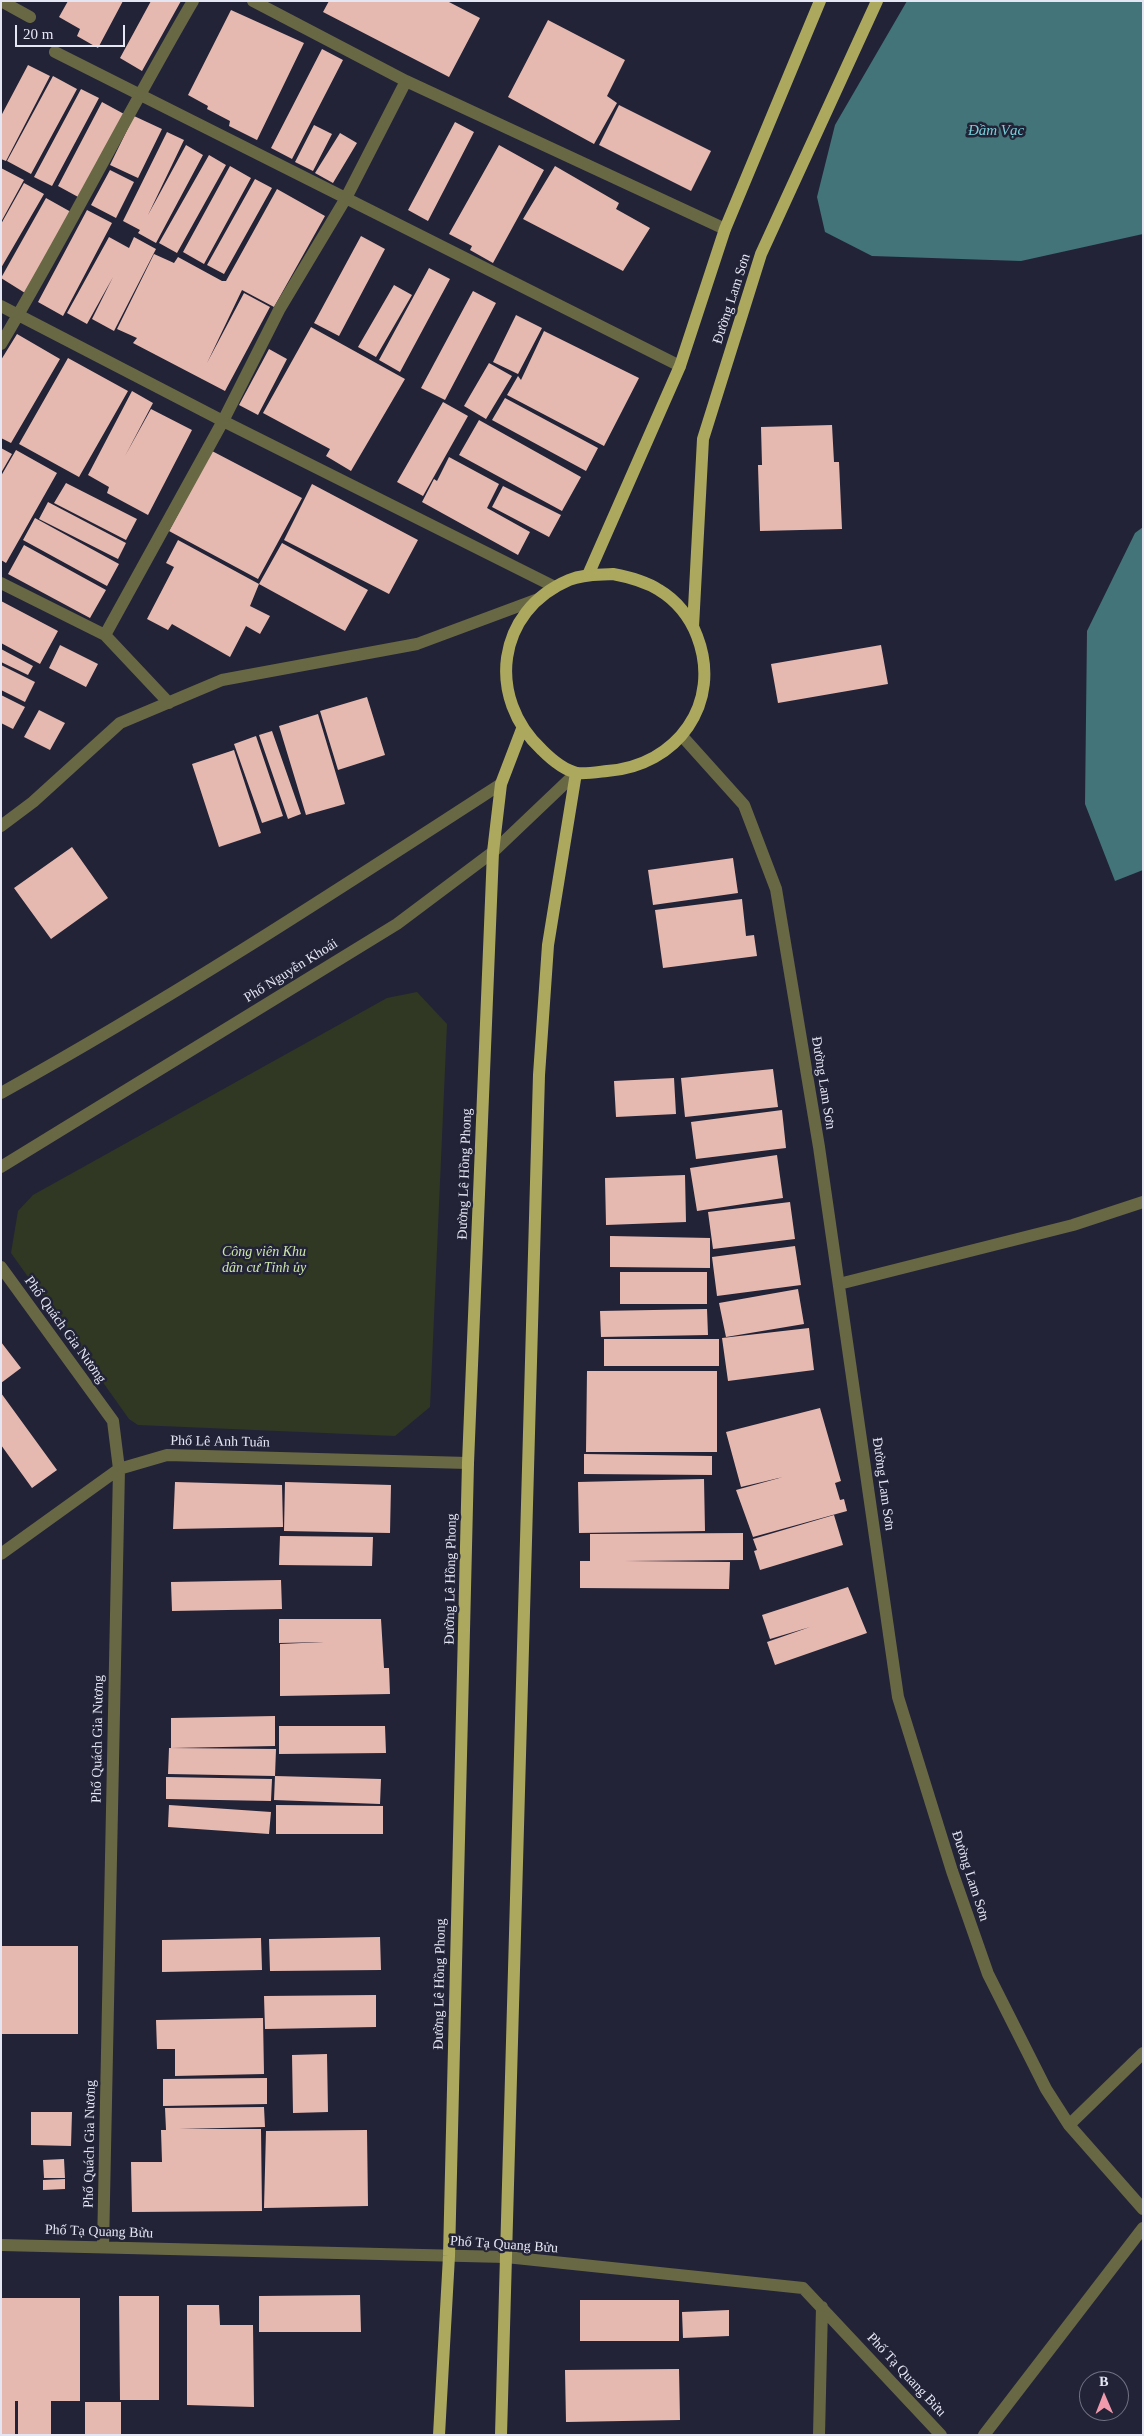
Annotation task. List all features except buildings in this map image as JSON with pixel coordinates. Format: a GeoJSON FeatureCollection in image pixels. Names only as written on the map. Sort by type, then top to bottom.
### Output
{"type":"FeatureCollection","features":[{"type":"Feature","properties":{"kind":"main road","name":"Đường Lam Sơn"},"geometry":{"type":"LineString","coordinates":[[588,575],[680,366],[724,229],[820,1]]}},
{"type":"Feature","properties":{"kind":"main road","name":"Đường Lam Sơn"},"geometry":{"type":"LineString","coordinates":[[693,627],[703,439],[762,254],[877,1]]}},
{"type":"Feature","properties":{"kind":"main road"},"geometry":{"type":"LineString","coordinates":[[613,574],[645,583],[660,590],[679,606],[693,627],[702,648],[704,679],[702,695],[695,716],[682,736],[666,752],[646,763],[624,770],[576,773],[555,762],[522,729],[510,703],[505,675],[508,647],[520,620],[538,599],[555,587],[588,575],[613,574]]}},
{"type":"Feature","properties":{"kind":"main road","name":"Đường Lê Hồng Phong"},"geometry":{"type":"LineString","coordinates":[[440,2435],[449,2256],[468,1463],[493,852],[500,784],[522,729]]}},
{"type":"Feature","properties":{"kind":"main road"},"geometry":{"type":"LineString","coordinates":[[501,2435],[539,1075],[548,946],[576,773]]}},
{"type":"Feature","properties":{"kind":"street"},"geometry":{"type":"LineString","coordinates":[[2,1],[30,17]]}},
{"type":"Feature","properties":{"kind":"street"},"geometry":{"type":"LineString","coordinates":[[1,344],[86,196],[138,94],[193,1]]}},
{"type":"Feature","properties":{"kind":"street"},"geometry":{"type":"LineString","coordinates":[[253,1],[406,81],[724,229]]}},
{"type":"Feature","properties":{"kind":"street"},"geometry":{"type":"LineString","coordinates":[[55,52],[680,366]]}},
{"type":"Feature","properties":{"kind":"street"},"geometry":{"type":"LineString","coordinates":[[105,635],[223,421],[278,310],[346,198],[406,81]]}},
{"type":"Feature","properties":{"kind":"street"},"geometry":{"type":"LineString","coordinates":[[1,306],[223,421],[555,587]]}},
{"type":"Feature","properties":{"kind":"street"},"geometry":{"type":"LineString","coordinates":[[1,583],[105,635],[169,703]]}},
{"type":"Feature","properties":{"kind":"street"},"geometry":{"type":"LineString","coordinates":[[1,826],[33,802],[120,723],[222,680],[417,644],[538,599]]}},
{"type":"Feature","properties":{"kind":"street","name":"Đường Lam Sơn"},"geometry":{"type":"LineString","coordinates":[[682,736],[744,805],[776,889],[839,1284],[898,1697],[952,1871],[988,1974],[1046,2089],[1069,2125],[1143,2209]]}},
{"type":"Feature","properties":{"kind":"street","name":"Phố Nguyễn Khoái"},"geometry":{"type":"LineString","coordinates":[[1,1167],[397,924],[493,852],[576,773]]}},
{"type":"Feature","properties":{"kind":"street"},"geometry":{"type":"LineString","coordinates":[[1,1093],[280,928],[500,784]]}},
{"type":"Feature","properties":{"kind":"street"},"geometry":{"type":"LineString","coordinates":[[839,1284],[1072,1225],[1143,1202]]}},
{"type":"Feature","properties":{"kind":"street","name":"Phố Quách Gia Nương"},"geometry":{"type":"LineString","coordinates":[[1,1267],[113,1421],[119,1469],[103,2248]]}},
{"type":"Feature","properties":{"kind":"street","name":"Phố Lê Anh Tuấn"},"geometry":{"type":"LineString","coordinates":[[1,1554],[119,1469],[167,1455],[468,1463]]}},
{"type":"Feature","properties":{"kind":"street"},"geometry":{"type":"LineString","coordinates":[[1069,2125],[1143,2053]]}},
{"type":"Feature","properties":{"kind":"street"},"geometry":{"type":"LineString","coordinates":[[984,2435],[1143,2228]]}},
{"type":"Feature","properties":{"kind":"street","name":"Phố Tạ Quang Bửu"},"geometry":{"type":"LineString","coordinates":[[1,2245],[506,2258],[803,2288],[941,2435]]}},
{"type":"Feature","properties":{"kind":"street"},"geometry":{"type":"LineString","coordinates":[[819,2435],[822,2307]]}},
{"type":"Feature","properties":{"kind":"green space","name":"Công viên Khu dân cư Tỉnh ủy"},"geometry":{"type":"Polygon","coordinates":[[[417,992],[447,1024],[430,1407],[395,1436],[138,1425],[129,1419],[11,1253],[18,1211],[33,1195],[387,998],[417,992]]]}},
{"type":"Feature","properties":{"kind":"water","name":"Đầm Vạc"},"geometry":{"type":"Polygon","coordinates":[[[907,1],[1143,1],[1143,234],[1021,261],[872,256],[825,232],[817,197],[835,125],[907,1]]]}},
{"type":"Feature","properties":{"kind":"water"},"geometry":{"type":"Polygon","coordinates":[[[1143,527],[1143,870],[1115,881],[1085,804],[1087,631],[1135,533],[1143,527]]]}}]}
